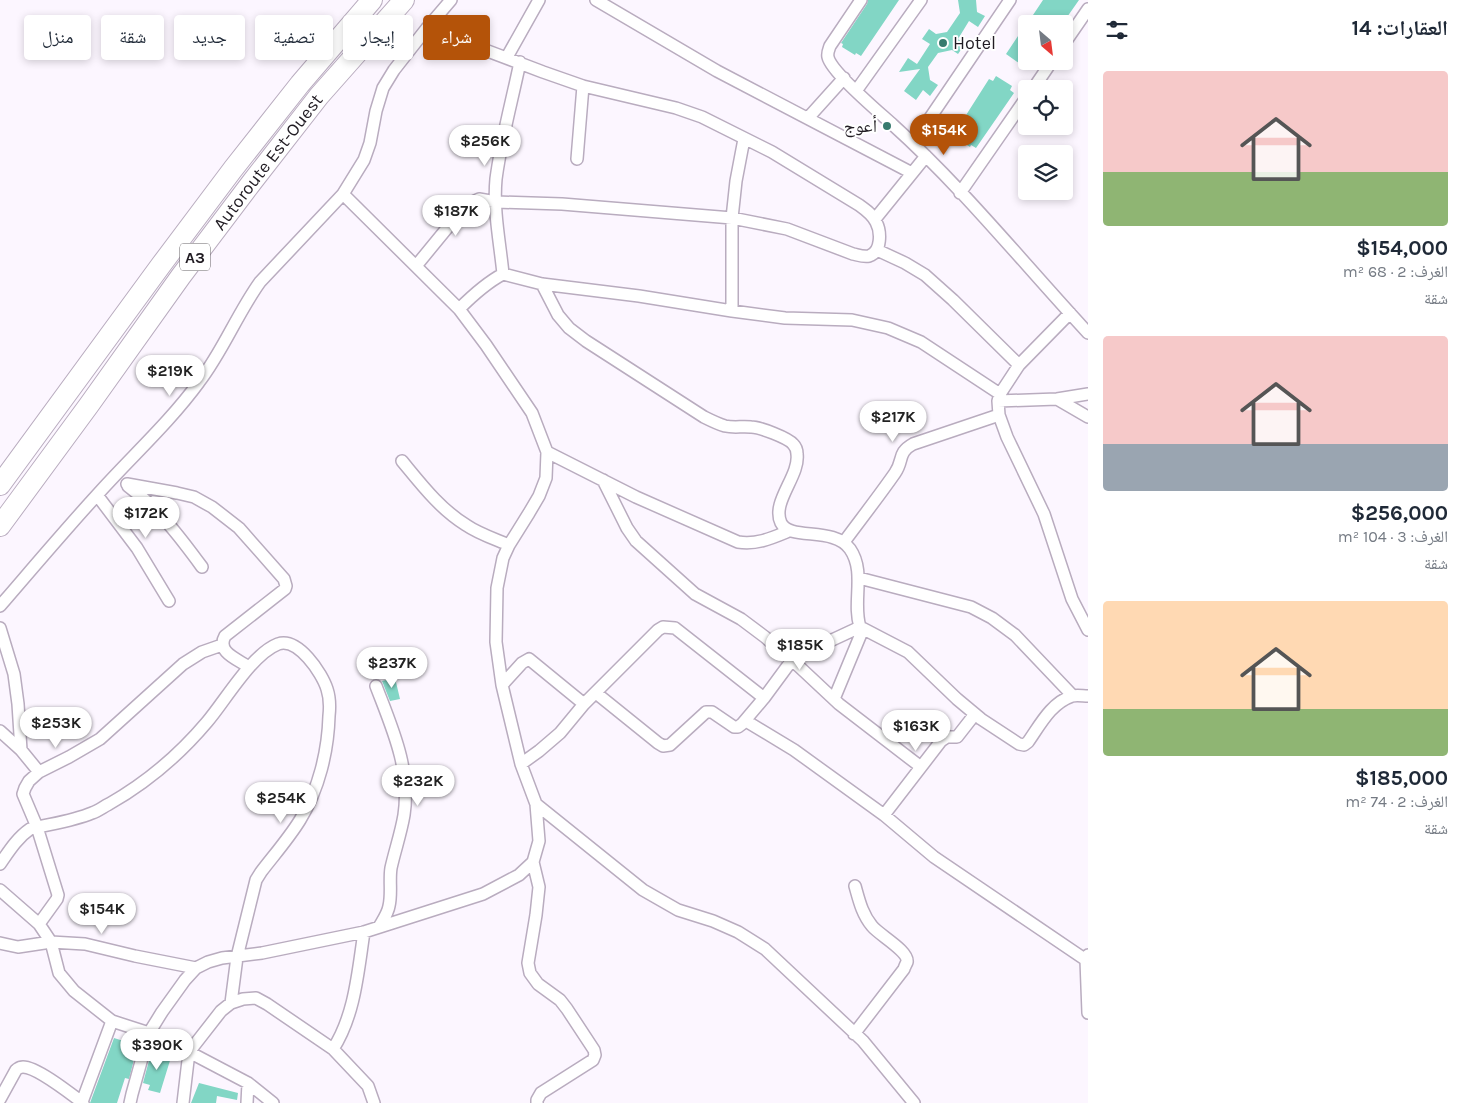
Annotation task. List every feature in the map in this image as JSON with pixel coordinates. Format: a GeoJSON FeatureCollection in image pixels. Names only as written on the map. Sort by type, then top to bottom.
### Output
{"type":"FeatureCollection","features":[{"type":"Feature","properties":{"kind":"highway","name":"Autoroute Est-Ouest"},"geometry":{"type":"LineString","coordinates":[[0,485],[160,264],[300,84],[372,0]]}},
{"type":"Feature","properties":{"kind":"highway","name":"Autoroute Est-Ouest"},"geometry":{"type":"LineString","coordinates":[[0,526],[181,276],[252,182],[319,96],[404,0]]}},
{"type":"Feature","properties":{"kind":"street"},"geometry":{"type":"LineString","coordinates":[[438,15],[451,0]]}},
{"type":"Feature","properties":{"kind":"street"},"geometry":{"type":"LineString","coordinates":[[507,57],[539,0]]}},
{"type":"Feature","properties":{"kind":"street"},"geometry":{"type":"LineString","coordinates":[[596,0],[717,71],[912,173]]}},
{"type":"Feature","properties":{"kind":"street"},"geometry":{"type":"LineString","coordinates":[[861,0],[828,52],[831,64],[856,91],[926,156],[1088,332]]}},
{"type":"Feature","properties":{"kind":"street"},"geometry":{"type":"LineString","coordinates":[[856,91],[921,0]]}},
{"type":"Feature","properties":{"kind":"street"},"geometry":{"type":"LineString","coordinates":[[913,143],[1010,0]]}},
{"type":"Feature","properties":{"kind":"street"},"geometry":{"type":"LineString","coordinates":[[1073,31],[1088,9]]}},
{"type":"Feature","properties":{"kind":"street"},"geometry":{"type":"LineString","coordinates":[[0,606],[98,494],[182,404],[200,381],[260,282],[343,194],[364,160],[383,88],[394,70],[423,33]]}},
{"type":"Feature","properties":{"kind":"street"},"geometry":{"type":"LineString","coordinates":[[416,266],[466,205],[479,199],[496,202],[562,204],[732,218],[787,229],[853,254],[871,255],[877,250],[878,227],[875,219],[868,212],[852,200],[772,152],[702,117],[676,108],[583,86],[490,51]]}},
{"type":"Feature","properties":{"kind":"street"},"geometry":{"type":"LineString","coordinates":[[504,274],[498,229],[496,180],[520,62]]}},
{"type":"Feature","properties":{"kind":"street"},"geometry":{"type":"LineString","coordinates":[[808,118],[844,78]]}},
{"type":"Feature","properties":{"kind":"street"},"geometry":{"type":"LineString","coordinates":[[577,159],[583,86]]}},
{"type":"Feature","properties":{"kind":"street"},"geometry":{"type":"LineString","coordinates":[[960,193],[1018,110]]}},
{"type":"Feature","properties":{"kind":"street"},"geometry":{"type":"LineString","coordinates":[[732,311],[732,218],[736,181],[744,139]]}},
{"type":"Feature","properties":{"kind":"street"},"geometry":{"type":"LineString","coordinates":[[875,219],[926,156]]}},
{"type":"Feature","properties":{"kind":"street"},"geometry":{"type":"LineString","coordinates":[[343,194],[459,309],[532,412],[547,452],[546,478],[534,505],[503,558],[497,588],[496,642],[502,686],[521,764],[536,804],[539,841],[533,862],[538,887],[536,915],[528,963],[530,973],[538,984],[560,1000],[596,1055],[593,1060],[541,1093],[537,1103]]}},
{"type":"Feature","properties":{"kind":"street"},"geometry":{"type":"LineString","coordinates":[[877,250],[925,275],[1019,365]]}},
{"type":"Feature","properties":{"kind":"street"},"geometry":{"type":"LineString","coordinates":[[459,309],[479,290],[504,274],[542,284],[639,296],[732,311],[785,318],[852,320],[888,328],[921,342],[999,397],[1057,399],[1088,394]]}},
{"type":"Feature","properties":{"kind":"street"},"geometry":{"type":"LineString","coordinates":[[542,284],[558,315],[569,328],[586,342],[704,417],[725,426],[738,428],[750,426],[765,429],[793,443],[797,450],[798,460],[781,502],[779,514],[782,525],[789,531]]}},
{"type":"Feature","properties":{"kind":"street"},"geometry":{"type":"LineString","coordinates":[[1070,313],[1019,365],[999,397],[998,415],[1044,514],[1072,599],[1088,630]]}},
{"type":"Feature","properties":{"kind":"street"},"geometry":{"type":"LineString","coordinates":[[1057,399],[1088,417]]}},
{"type":"Feature","properties":{"kind":"street"},"geometry":{"type":"LineString","coordinates":[[844,542],[897,470],[905,450],[913,444],[998,415]]}},
{"type":"Feature","properties":{"kind":"street"},"geometry":{"type":"LineString","coordinates":[[547,452],[636,497],[738,542],[748,544],[761,542],[789,531],[836,538],[844,542],[851,550],[859,578],[857,618],[861,628],[908,652],[975,714],[1019,744],[1024,745],[1028,742],[1051,710],[1058,704],[1073,696],[1088,696]]}},
{"type":"Feature","properties":{"kind":"street"},"geometry":{"type":"LineString","coordinates":[[402,461],[444,509],[465,525],[509,545]]}},
{"type":"Feature","properties":{"kind":"street"},"geometry":{"type":"LineString","coordinates":[[115,476],[144,497],[169,523],[202,567]]}},
{"type":"Feature","properties":{"kind":"street"},"geometry":{"type":"LineString","coordinates":[[603,480],[627,528],[636,541],[695,594],[741,619],[792,660],[834,700],[921,767]]}},
{"type":"Feature","properties":{"kind":"street"},"geometry":{"type":"LineString","coordinates":[[126,484],[194,497],[212,507],[239,528],[284,579],[285,589],[225,636],[222,641],[226,651],[249,666]]}},
{"type":"Feature","properties":{"kind":"street"},"geometry":{"type":"LineString","coordinates":[[98,494],[137,548],[170,601]]}},
{"type":"Feature","properties":{"kind":"street"},"geometry":{"type":"LineString","coordinates":[[859,578],[971,606],[992,618],[1015,635],[1073,696]]}},
{"type":"Feature","properties":{"kind":"street"},"geometry":{"type":"LineString","coordinates":[[521,764],[560,733],[584,704],[663,627],[675,628],[764,698]]}},
{"type":"Feature","properties":{"kind":"street"},"geometry":{"type":"LineString","coordinates":[[0,628],[14,674],[21,750]]}},
{"type":"Feature","properties":{"kind":"street"},"geometry":{"type":"LineString","coordinates":[[596,693],[658,743],[663,746],[670,745],[706,712],[712,712],[738,727],[746,721],[792,660],[861,628]]}},
{"type":"Feature","properties":{"kind":"street"},"geometry":{"type":"LineString","coordinates":[[834,700],[861,628]]}},
{"type":"Feature","properties":{"kind":"street"},"geometry":{"type":"LineString","coordinates":[[0,864],[23,834],[30,829],[92,813],[124,796],[157,772],[208,721],[249,666],[277,644],[285,643],[294,647],[305,654],[323,679],[327,688],[330,706],[326,742],[316,786],[299,822],[256,880],[237,957],[231,1003]]}},
{"type":"Feature","properties":{"kind":"street"},"geometry":{"type":"LineString","coordinates":[[39,924],[58,895],[37,828],[23,794],[25,788],[39,772],[100,739],[183,664],[202,652],[222,645]]}},
{"type":"Feature","properties":{"kind":"street"},"geometry":{"type":"LineString","coordinates":[[502,686],[522,663],[529,659],[584,704]]}},
{"type":"Feature","properties":{"kind":"street"},"geometry":{"type":"LineString","coordinates":[[376,686],[394,733],[406,782],[404,814],[390,875],[390,905],[379,926]]}},
{"type":"Feature","properties":{"kind":"street"},"geometry":{"type":"LineString","coordinates":[[884,815],[941,740],[947,737],[957,737],[975,714]]}},
{"type":"Feature","properties":{"kind":"street"},"geometry":{"type":"LineString","coordinates":[[746,721],[794,750],[884,815],[934,857],[1087,957],[1088,1013]]}},
{"type":"Feature","properties":{"kind":"street"},"geometry":{"type":"LineString","coordinates":[[0,731],[21,750],[39,772]]}},
{"type":"Feature","properties":{"kind":"street"},"geometry":{"type":"LineString","coordinates":[[536,804],[643,890],[678,910],[738,932],[765,949],[874,1053],[914,1103]]}},
{"type":"Feature","properties":{"kind":"street"},"geometry":{"type":"LineString","coordinates":[[130,1103],[149,1033],[185,980],[196,968],[222,958],[237,957],[364,932],[483,894],[519,875],[533,862]]}},
{"type":"Feature","properties":{"kind":"street"},"geometry":{"type":"LineString","coordinates":[[854,1034],[904,969],[907,962],[906,956],[902,951],[872,927],[860,906],[855,886]]}},
{"type":"Feature","properties":{"kind":"street"},"geometry":{"type":"LineString","coordinates":[[0,890],[39,924],[52,942],[56,966],[63,979],[74,991],[112,1020],[149,1033],[189,1052],[248,1083],[273,1103]]}},
{"type":"Feature","properties":{"kind":"street"},"geometry":{"type":"LineString","coordinates":[[333,1050],[350,1013],[364,932]]}},
{"type":"Feature","properties":{"kind":"street"},"geometry":{"type":"LineString","coordinates":[[0,943],[18,946],[52,942],[85,944],[196,968]]}},
{"type":"Feature","properties":{"kind":"street"},"geometry":{"type":"LineString","coordinates":[[183,1103],[189,1052],[220,1011],[231,1003],[243,998],[256,998],[333,1050],[368,1086],[374,1103]]}},
{"type":"Feature","properties":{"kind":"street"},"geometry":{"type":"LineString","coordinates":[[0,1098],[16,1070],[24,1067],[30,1068],[53,1081],[83,1103],[112,1020]]}},
{"type":"Feature","properties":{"kind":"street"},"geometry":{"type":"LineString","coordinates":[[247,1103],[248,1083]]}},
{"type":"Feature","properties":{"kind":"building"},"geometry":{"type":"Polygon","coordinates":[[[868,0],[899,0],[861,56],[856,53],[855,55],[842,47],[843,44],[841,43],[868,0]]]}},
{"type":"Feature","properties":{"kind":"building"},"geometry":{"type":"Polygon","coordinates":[[[958,0],[976,0],[977,12],[985,16],[978,27],[969,21],[958,39],[965,44],[958,54],[952,50],[938,53],[928,67],[930,80],[938,85],[930,96],[923,90],[916,100],[904,91],[920,69],[899,72],[908,58],[917,64],[930,44],[922,39],[929,29],[936,34],[947,32],[960,13],[958,0]]]}},
{"type":"Feature","properties":{"kind":"building"},"geometry":{"type":"Polygon","coordinates":[[[1043,0],[1079,0],[1068,15],[1033,15],[1043,0]]]}},
{"type":"Feature","properties":{"kind":"building"},"geometry":{"type":"Polygon","coordinates":[[[1018,36],[1018,62],[1006,54],[1018,36]]]}},
{"type":"Feature","properties":{"kind":"building"},"geometry":{"type":"Polygon","coordinates":[[[996,76],[1012,86],[1010,90],[1014,93],[976,148],[971,145],[970,147],[957,139],[958,136],[954,134],[989,79],[993,81],[996,76]]]}},
{"type":"Feature","properties":{"kind":"building"},"geometry":{"type":"Polygon","coordinates":[[[395,678],[400,699],[390,701],[382,681],[395,678]]]}},
{"type":"Feature","properties":{"kind":"building"},"geometry":{"type":"Polygon","coordinates":[[[114,1038],[136,1045],[135,1048],[137,1048],[129,1079],[125,1078],[117,1103],[90,1103],[114,1038]]]}},
{"type":"Feature","properties":{"kind":"building"},"geometry":{"type":"Polygon","coordinates":[[[160,1051],[172,1054],[160,1093],[148,1090],[150,1085],[143,1083],[151,1053],[159,1055],[160,1051]]]}},
{"type":"Feature","properties":{"kind":"building"},"geometry":{"type":"Polygon","coordinates":[[[199,1083],[238,1093],[237,1100],[217,1096],[216,1103],[191,1103],[199,1083]]]}},
{"type":"Feature","properties":{"kind":"place","name":"Hotel"},"geometry":{"type":"Point","coordinates":[943,43]}},
{"type":"Feature","properties":{"kind":"place","name":"أعوج"},"geometry":{"type":"Point","coordinates":[887,126]}}]}
